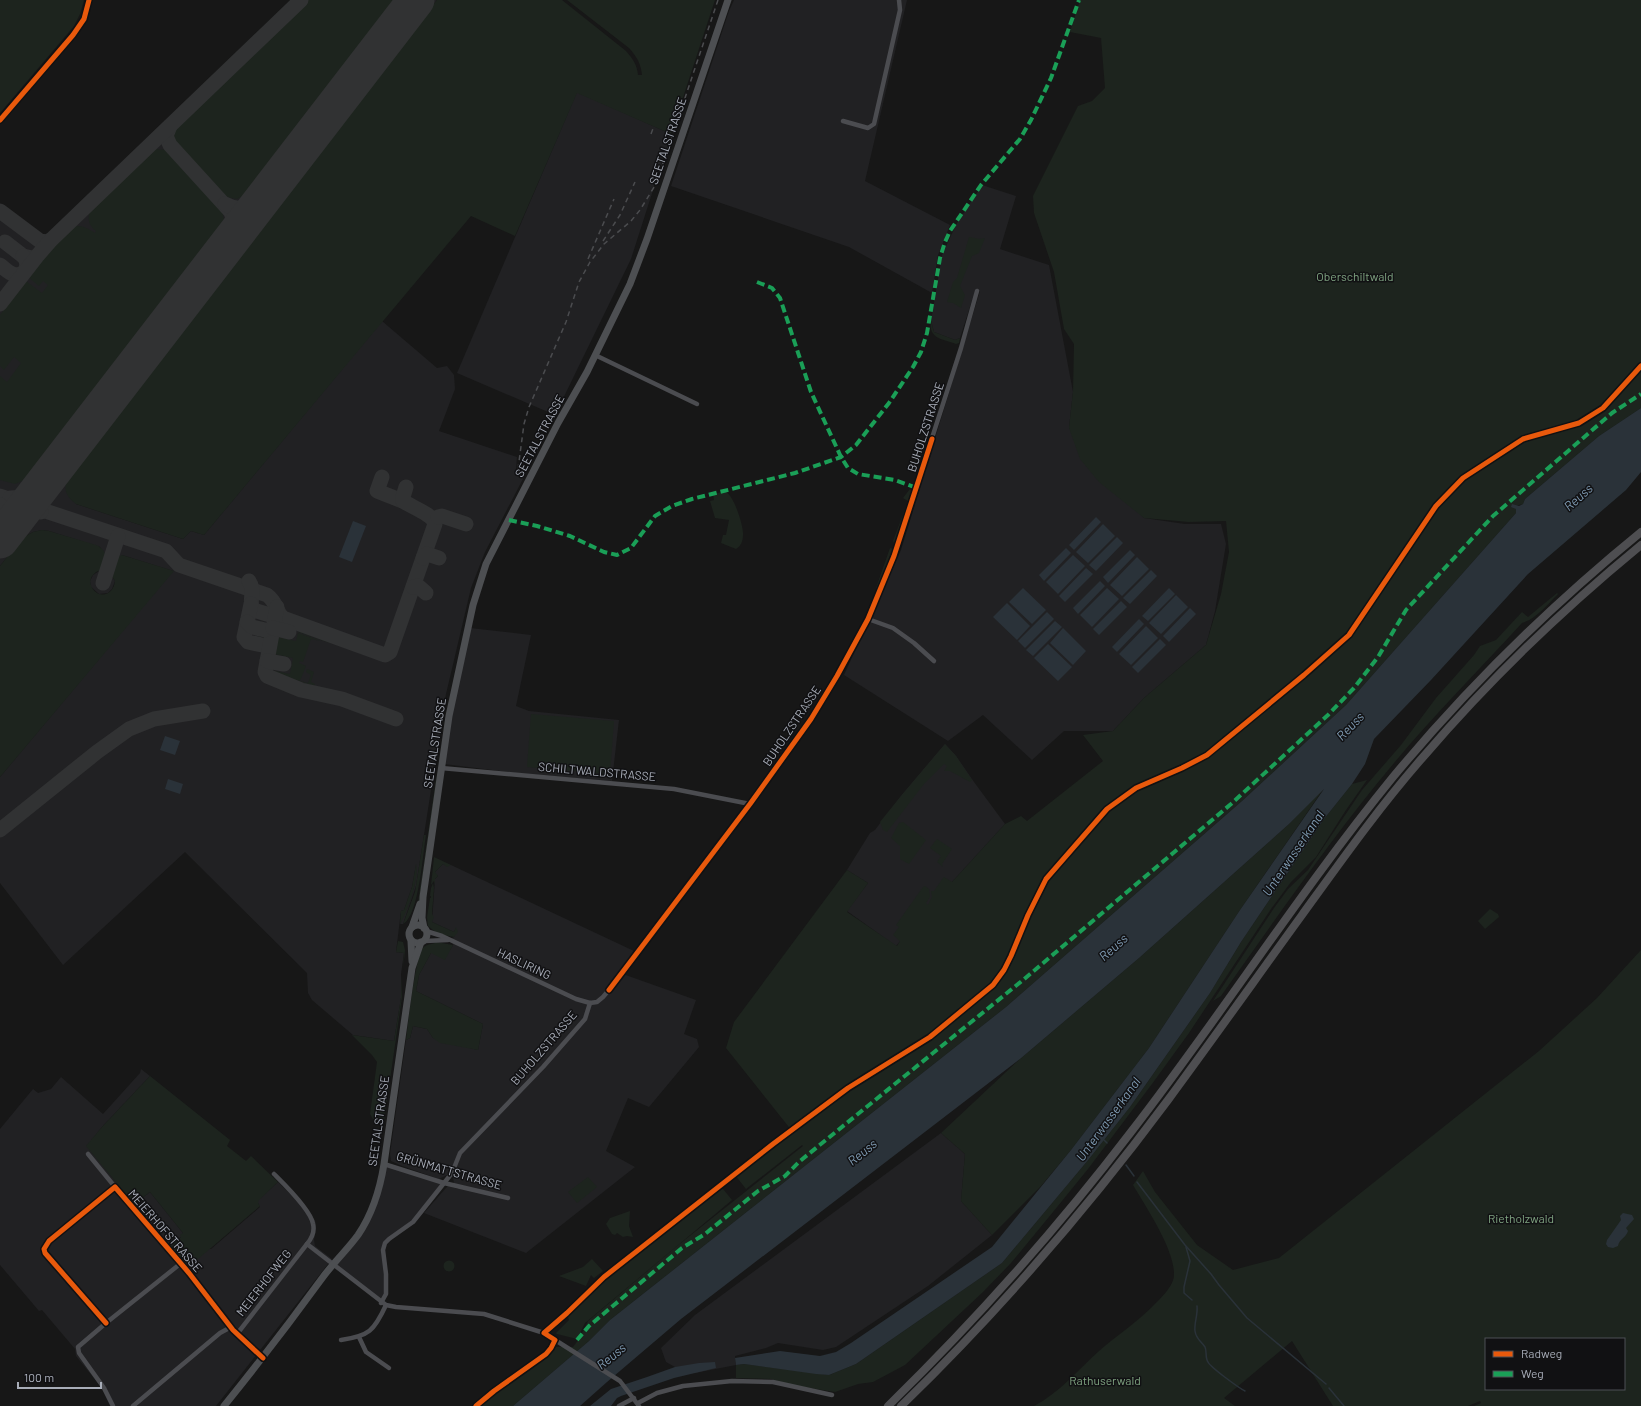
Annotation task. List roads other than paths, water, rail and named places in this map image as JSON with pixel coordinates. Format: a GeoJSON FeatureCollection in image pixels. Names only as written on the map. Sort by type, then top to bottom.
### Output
{"type":"FeatureCollection","features":[{"type":"Feature","properties":{"kind":"highway"},"geometry":{"type":"LineString","coordinates":[[888,1406],[989,1302],[1089,1186],[1164,1088],[1344,840],[1431,733],[1469,691],[1527,632],[1575,588],[1641,532]]}},
{"type":"Feature","properties":{"kind":"highway"},"geometry":{"type":"LineString","coordinates":[[901,1406],[988,1317],[1048,1251],[1106,1181],[1175,1091],[1346,854],[1424,755],[1479,694],[1536,637],[1600,579],[1641,545]]}},
{"type":"Feature","properties":{"kind":"main road"},"geometry":{"type":"LineString","coordinates":[[0,120],[73,35],[84,19],[89,0]]}},
{"type":"Feature","properties":{"kind":"main road","name":"SEETALSTRASSE"},"geometry":{"type":"LineString","coordinates":[[425,930],[422,918],[423,896],[441,768],[451,707],[473,605],[483,571],[624,298],[642,252],[728,0]]}},
{"type":"Feature","properties":{"kind":"main road","name":"SEETALSTRASSE"},"geometry":{"type":"LineString","coordinates":[[412,927],[423,896]]}},
{"type":"Feature","properties":{"kind":"main road"},"geometry":{"type":"LineString","coordinates":[[418,925],[425,930],[426,936],[422,942],[415,943],[411,940],[409,933],[412,927],[418,925]]}},
{"type":"Feature","properties":{"kind":"main road","name":"SEETALSTRASSE"},"geometry":{"type":"LineString","coordinates":[[224,1406],[263,1358],[332,1264],[358,1234],[372,1210],[379,1190],[384,1164],[412,968],[411,940]]}},
{"type":"Feature","properties":{"kind":"main road","name":"SEETALSTRASSE"},"geometry":{"type":"LineString","coordinates":[[412,968],[422,942]]}},
{"type":"Feature","properties":{"kind":"street"},"geometry":{"type":"LineString","coordinates":[[843,121],[868,128],[874,124],[900,10],[899,0]]}},
{"type":"Feature","properties":{"kind":"street","name":"BUHOLZSTRASSE"},"geometry":{"type":"LineString","coordinates":[[381,1303],[386,1294],[386,1274],[383,1250],[385,1243],[389,1238],[413,1222],[452,1174],[460,1153],[543,1067],[585,1019],[590,1003],[597,1002],[603,997],[628,967],[750,804],[811,719],[868,619],[894,556],[961,348],[977,291]]}},
{"type":"Feature","properties":{"kind":"street"},"geometry":{"type":"LineString","coordinates":[[595,356],[697,404]]}},
{"type":"Feature","properties":{"kind":"street"},"geometry":{"type":"LineString","coordinates":[[868,619],[893,628],[914,643],[934,661]]}},
{"type":"Feature","properties":{"kind":"street","name":"SCHILTWALDSTRASSE"},"geometry":{"type":"LineString","coordinates":[[441,768],[674,789],[750,804]]}},
{"type":"Feature","properties":{"kind":"street","name":"HASLIRING"},"geometry":{"type":"LineString","coordinates":[[425,930],[450,940],[576,999],[590,1003]]}},
{"type":"Feature","properties":{"kind":"street","name":"HASLIRING"},"geometry":{"type":"LineString","coordinates":[[422,942],[450,940]]}},
{"type":"Feature","properties":{"kind":"street","name":"MEIERHOFSTRASSE"},"geometry":{"type":"LineString","coordinates":[[88,1154],[189,1273],[230,1328],[263,1358]]}},
{"type":"Feature","properties":{"kind":"street","name":"GRÜNMATTSTRASSE"},"geometry":{"type":"LineString","coordinates":[[384,1164],[444,1183],[508,1198]]}},
{"type":"Feature","properties":{"kind":"street"},"geometry":{"type":"LineString","coordinates":[[274,1174],[312,1218],[314,1228],[313,1234],[307,1244],[381,1303],[386,1305],[396,1308],[484,1314],[539,1331],[617,1379],[639,1405],[657,1394],[683,1386],[732,1381],[773,1382],[832,1395]]}},
{"type":"Feature","properties":{"kind":"street","name":"MEIERHOFSTRASSE"},"geometry":{"type":"LineString","coordinates":[[106,1323],[45,1253],[44,1249],[49,1241],[115,1187]]}},
{"type":"Feature","properties":{"kind":"street","name":"MEIERHOFWEG"},"geometry":{"type":"LineString","coordinates":[[237,1334],[307,1244]]}},
{"type":"Feature","properties":{"kind":"street","name":"MEIERHOFSTRASSE"},"geometry":{"type":"LineString","coordinates":[[112,1406],[104,1388],[79,1353],[78,1347],[180,1264]]}},
{"type":"Feature","properties":{"kind":"street"},"geometry":{"type":"LineString","coordinates":[[342,1340],[359,1337],[370,1331],[386,1305]]}},
{"type":"Feature","properties":{"kind":"street"},"geometry":{"type":"LineString","coordinates":[[133,1406],[220,1333],[230,1328]]}},
{"type":"Feature","properties":{"kind":"street"},"geometry":{"type":"LineString","coordinates":[[359,1337],[366,1352],[389,1368]]}},
{"type":"Feature","properties":{"kind":"street"},"geometry":{"type":"LineString","coordinates":[[619,1406],[634,1398]]}},
{"type":"Feature","properties":{"kind":"water"},"geometry":{"type":"Polygon","coordinates":[[[1641,408],[1641,472],[1626,490],[1528,574],[1431,680],[1374,739],[1365,764],[1352,784],[1324,819],[1241,942],[1210,993],[1130,1107],[1089,1159],[1002,1263],[856,1364],[829,1375],[744,1364],[736,1365],[735,1358],[780,1351],[820,1356],[836,1352],[992,1247],[1071,1150],[1149,1048],[1240,910],[1324,789],[1289,824],[1139,958],[1020,1059],[681,1319],[580,1406],[513,1406],[589,1341],[610,1320],[1006,1007],[1242,801],[1346,705],[1516,513],[1516,509],[1511,507],[1512,504],[1519,506],[1523,504],[1525,499],[1599,436],[1641,408]]]}},
{"type":"Feature","properties":{"kind":"water"},"geometry":{"type":"Polygon","coordinates":[[[1096,517],[1101,522],[1074,550],[1069,545],[1096,517]]]}},
{"type":"Feature","properties":{"kind":"water"},"geometry":{"type":"Polygon","coordinates":[[[353,521],[366,526],[352,562],[339,557],[353,521]]]}},
{"type":"Feature","properties":{"kind":"water"},"geometry":{"type":"Polygon","coordinates":[[[1103,524],[1115,536],[1088,563],[1076,552],[1103,524]]]}},
{"type":"Feature","properties":{"kind":"water"},"geometry":{"type":"Polygon","coordinates":[[[1117,537],[1123,543],[1096,571],[1089,565],[1117,537]]]}},
{"type":"Feature","properties":{"kind":"water"},"geometry":{"type":"Polygon","coordinates":[[[1066,548],[1071,553],[1044,581],[1039,575],[1066,548]]]}},
{"type":"Feature","properties":{"kind":"water"},"geometry":{"type":"Polygon","coordinates":[[[1130,550],[1135,555],[1108,583],[1103,577],[1130,550]]]}},
{"type":"Feature","properties":{"kind":"water"},"geometry":{"type":"Polygon","coordinates":[[[1073,555],[1085,566],[1058,594],[1046,582],[1073,555]]]}},
{"type":"Feature","properties":{"kind":"water"},"geometry":{"type":"Polygon","coordinates":[[[1137,557],[1149,569],[1122,596],[1110,585],[1137,557]]]}},
{"type":"Feature","properties":{"kind":"water"},"geometry":{"type":"Polygon","coordinates":[[[1086,568],[1093,574],[1065,602],[1059,596],[1086,568]]]}},
{"type":"Feature","properties":{"kind":"water"},"geometry":{"type":"Polygon","coordinates":[[[1151,570],[1157,576],[1130,604],[1123,598],[1151,570]]]}},
{"type":"Feature","properties":{"kind":"water"},"geometry":{"type":"Polygon","coordinates":[[[1100,581],[1105,586],[1078,614],[1073,608],[1100,581]]]}},
{"type":"Feature","properties":{"kind":"water"},"geometry":{"type":"Polygon","coordinates":[[[1023,588],[1046,610],[1032,624],[1009,602],[1023,588]]]}},
{"type":"Feature","properties":{"kind":"water"},"geometry":{"type":"Polygon","coordinates":[[[1107,588],[1119,599],[1092,627],[1080,615],[1107,588]]]}},
{"type":"Feature","properties":{"kind":"water"},"geometry":{"type":"Polygon","coordinates":[[[1169,588],[1175,594],[1148,621],[1142,616],[1169,588]]]}},
{"type":"Feature","properties":{"kind":"water"},"geometry":{"type":"Polygon","coordinates":[[[1176,595],[1188,607],[1161,634],[1149,623],[1176,595]]]}},
{"type":"Feature","properties":{"kind":"water"},"geometry":{"type":"Polygon","coordinates":[[[1121,601],[1127,607],[1099,635],[1093,629],[1121,601]]]}},
{"type":"Feature","properties":{"kind":"water"},"geometry":{"type":"Polygon","coordinates":[[[1007,603],[1030,626],[1017,640],[993,617],[1007,603]]]}},
{"type":"Feature","properties":{"kind":"water"},"geometry":{"type":"Polygon","coordinates":[[[1190,608],[1196,614],[1169,642],[1163,636],[1190,608]]]}},
{"type":"Feature","properties":{"kind":"water"},"geometry":{"type":"Polygon","coordinates":[[[1047,612],[1054,619],[1025,648],[1018,641],[1047,612]]]}},
{"type":"Feature","properties":{"kind":"water"},"geometry":{"type":"Polygon","coordinates":[[[1139,619],[1144,624],[1117,652],[1112,647],[1139,619]]]}},
{"type":"Feature","properties":{"kind":"water"},"geometry":{"type":"Polygon","coordinates":[[[1055,621],[1062,627],[1033,656],[1026,650],[1055,621]]]}},
{"type":"Feature","properties":{"kind":"water"},"geometry":{"type":"Polygon","coordinates":[[[1146,626],[1158,638],[1131,665],[1119,654],[1146,626]]]}},
{"type":"Feature","properties":{"kind":"water"},"geometry":{"type":"Polygon","coordinates":[[[1063,628],[1086,651],[1073,665],[1050,643],[1063,628]]]}},
{"type":"Feature","properties":{"kind":"water"},"geometry":{"type":"Polygon","coordinates":[[[1160,639],[1166,645],[1138,673],[1132,667],[1160,639]]]}},
{"type":"Feature","properties":{"kind":"water"},"geometry":{"type":"Polygon","coordinates":[[[1048,644],[1072,667],[1058,681],[1034,658],[1048,644]]]}},
{"type":"Feature","properties":{"kind":"water"},"geometry":{"type":"Polygon","coordinates":[[[165,736],[180,741],[175,755],[160,750],[165,736]]]}},
{"type":"Feature","properties":{"kind":"water"},"geometry":{"type":"Polygon","coordinates":[[[168,779],[183,784],[180,794],[165,789],[168,779]]]}},
{"type":"Feature","properties":{"kind":"water"},"geometry":{"type":"Polygon","coordinates":[[[1623,1213],[1632,1215],[1634,1219],[1626,1228],[1628,1231],[1618,1246],[1613,1248],[1608,1247],[1606,1244],[1607,1240],[1621,1220],[1620,1216],[1623,1213]]]}},
{"type":"Feature","properties":{"kind":"water"},"geometry":{"type":"Polygon","coordinates":[[[715,1362],[716,1368],[674,1378],[621,1396],[617,1398],[611,1406],[590,1406],[611,1389],[675,1367],[715,1362]]]}},
{"type":"Feature","properties":{"kind":"waterway","name":"Unterwasserkanal"},"geometry":{"type":"LineString","coordinates":[[1103,1139],[1107,1143]]}},
{"type":"Feature","properties":{"kind":"waterway"},"geometry":{"type":"LineString","coordinates":[[1126,1165],[1134,1176]]}},
{"type":"Feature","properties":{"kind":"waterway"},"geometry":{"type":"LineString","coordinates":[[1137,1182],[1185,1245],[1247,1318],[1326,1384]]}},
{"type":"Feature","properties":{"kind":"waterway"},"geometry":{"type":"LineString","coordinates":[[1186,1247],[1190,1261],[1184,1293],[1192,1300]]}},
{"type":"Feature","properties":{"kind":"waterway"},"geometry":{"type":"LineString","coordinates":[[1197,1306],[1195,1331],[1205,1347],[1208,1362],[1219,1373],[1245,1391]]}},
{"type":"Feature","properties":{"kind":"waterway"},"geometry":{"type":"LineString","coordinates":[[1329,1388],[1344,1406]]}},
{"type":"Feature","properties":{"kind":"railway"},"geometry":{"type":"LineString","coordinates":[[518,469],[524,424],[529,407],[566,322],[579,282],[590,262],[604,244],[631,221],[640,210],[656,184],[718,0]]}},
{"type":"Feature","properties":{"kind":"railway"},"geometry":{"type":"LineString","coordinates":[[651,134],[654,126]]}},
{"type":"Feature","properties":{"kind":"railway"},"geometry":{"type":"LineString","coordinates":[[603,241],[620,215],[635,182]]}},
{"type":"Feature","properties":{"kind":"railway"},"geometry":{"type":"LineString","coordinates":[[588,259],[614,199]]}},
{"type":"Feature","properties":{"kind":"park label","name":"Oberschiltwald"},"geometry":{"type":"Point","coordinates":[1355,277]}},
{"type":"Feature","properties":{"kind":"park label","name":"Rietholzwald"},"geometry":{"type":"Point","coordinates":[1521,1219]}},
{"type":"Feature","properties":{"kind":"park label","name":"Rathuserwald"},"geometry":{"type":"Point","coordinates":[1105,1381]}},
{"type":"Feature","properties":{"kind":"water label","name":"Reuss"},"geometry":{"type":"Point","coordinates":[1578,497]}},
{"type":"Feature","properties":{"kind":"water label","name":"Reuss"},"geometry":{"type":"Point","coordinates":[1350,726]}},
{"type":"Feature","properties":{"kind":"water label","name":"Reuss"},"geometry":{"type":"Point","coordinates":[1113,947]}},
{"type":"Feature","properties":{"kind":"water label","name":"Reuss"},"geometry":{"type":"Point","coordinates":[862,1152]}},
{"type":"Feature","properties":{"kind":"water label","name":"Reuss"},"geometry":{"type":"Point","coordinates":[611,1356]}}]}
